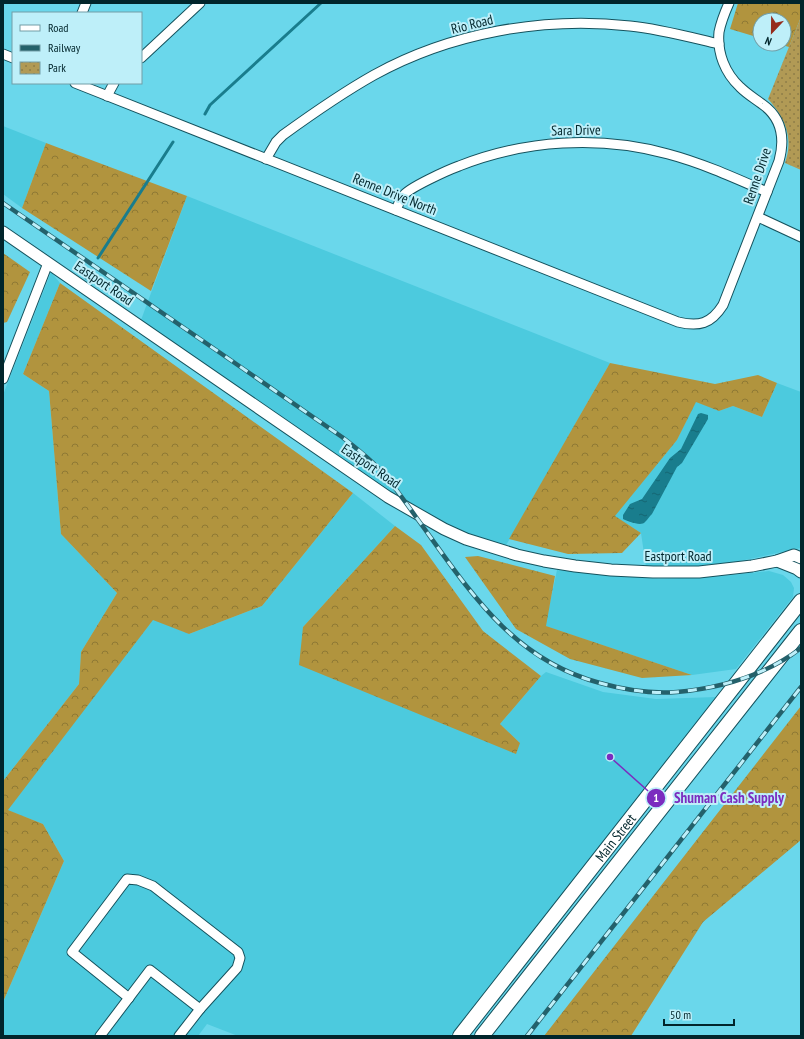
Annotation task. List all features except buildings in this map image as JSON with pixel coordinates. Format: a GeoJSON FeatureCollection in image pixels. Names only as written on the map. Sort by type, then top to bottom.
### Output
{"type":"FeatureCollection","features":[{"type":"Feature","properties":{"kind":"main road","name":"Main Street"},"geometry":{"type":"LineString","coordinates":[[460,1036],[801,601]]}},
{"type":"Feature","properties":{"kind":"main road","name":"Main Street"},"geometry":{"type":"LineString","coordinates":[[482,1036],[801,631]]}},
{"type":"Feature","properties":{"kind":"street"},"geometry":{"type":"LineString","coordinates":[[142,57],[200,3]]}},
{"type":"Feature","properties":{"kind":"street","name":"Renne Drive"},"geometry":{"type":"LineString","coordinates":[[707,322],[723,305],[780,161],[783,143],[780,128],[772,113],[740,87],[731,78],[725,68],[720,54],[719,32],[729,3]]}},
{"type":"Feature","properties":{"kind":"street","name":"Rio Road"},"geometry":{"type":"LineString","coordinates":[[266,159],[276,142],[283,135],[330,100],[375,74],[431,50],[483,34],[539,25],[601,24],[660,30],[719,44]]}},
{"type":"Feature","properties":{"kind":"street","name":"Renne Drive North"},"geometry":{"type":"LineString","coordinates":[[77,84],[678,322],[689,325],[698,325],[707,322]]}},
{"type":"Feature","properties":{"kind":"street"},"geometry":{"type":"LineString","coordinates":[[107,96],[113,84]]}},
{"type":"Feature","properties":{"kind":"street","name":"Sara Drive"},"geometry":{"type":"LineString","coordinates":[[396,210],[403,195],[418,185],[448,170],[474,160],[503,152],[529,146],[560,143],[588,142],[618,144],[642,148],[695,162],[767,192]]}},
{"type":"Feature","properties":{"kind":"street"},"geometry":{"type":"LineString","coordinates":[[758,217],[801,237]]}},
{"type":"Feature","properties":{"kind":"street","name":"Eastport Road"},"geometry":{"type":"LineString","coordinates":[[3,232],[388,497],[444,529],[466,539],[492,548],[544,561],[611,570],[675,573],[700,572],[752,566],[799,555]]}},
{"type":"Feature","properties":{"kind":"street"},"geometry":{"type":"LineString","coordinates":[[3,379],[48,263]]}},
{"type":"Feature","properties":{"kind":"street"},"geometry":{"type":"LineString","coordinates":[[777,561],[801,572]]}},
{"type":"Feature","properties":{"kind":"street"},"geometry":{"type":"LineString","coordinates":[[660,781],[674,792]]}},
{"type":"Feature","properties":{"kind":"street"},"geometry":{"type":"LineString","coordinates":[[129,998],[72,952],[127,879],[138,880],[153,886],[238,952],[240,958],[237,968],[200,1009],[180,1036]]}},
{"type":"Feature","properties":{"kind":"street"},"geometry":{"type":"LineString","coordinates":[[100,1036],[150,970],[200,1009]]}},
{"type":"Feature","properties":{"kind":"street"},"geometry":{"type":"LineString","coordinates":[[503,982],[516,993]]}},
{"type":"Feature","properties":{"kind":"shaded area"},"geometry":{"type":"Polygon","coordinates":[[[3,126],[46,143],[22,208],[3,194],[3,126]]]}},
{"type":"Feature","properties":{"kind":"shaded area"},"geometry":{"type":"Polygon","coordinates":[[[187,196],[610,363],[505,547],[446,525],[390,492],[141,320],[187,196]]]}},
{"type":"Feature","properties":{"kind":"shaded area"},"geometry":{"type":"Polygon","coordinates":[[[51,272],[60,283],[23,374],[49,391],[61,534],[117,593],[81,652],[79,684],[3,781],[3,395],[51,272]]]}},
{"type":"Feature","properties":{"kind":"shaded area"},"geometry":{"type":"Polygon","coordinates":[[[777,383],[801,392],[801,548],[740,561],[690,567],[646,567],[641,533],[614,516],[677,440],[696,401],[719,411],[733,406],[762,417],[777,383]]]}},
{"type":"Feature","properties":{"kind":"shaded area"},"geometry":{"type":"Polygon","coordinates":[[[353,493],[395,526],[303,627],[520,743],[500,724],[546,672],[603,692],[656,699],[716,697],[561,898],[450,1036],[238,1036],[207,1024],[198,1036],[3,1036],[3,1002],[64,861],[43,824],[7,810],[153,619],[189,634],[262,606],[353,493]]]}},
{"type":"Feature","properties":{"kind":"shaded area"},"geometry":{"type":"Polygon","coordinates":[[[557,570],[659,579],[723,576],[769,571],[783,575],[791,582],[794,588],[793,597],[736,669],[692,675],[545,626],[557,570]]]}},
{"type":"Feature","properties":{"kind":"green space"},"geometry":{"type":"Polygon","coordinates":[[[738,3],[801,3],[801,17],[792,40],[792,12],[752,12],[752,36],[730,29],[738,3]]]}},
{"type":"Feature","properties":{"kind":"green space"},"geometry":{"type":"Polygon","coordinates":[[[801,17],[801,170],[785,163],[789,145],[786,129],[779,114],[768,99],[787,52],[792,52],[792,39],[801,17]]]}},
{"type":"Feature","properties":{"kind":"green space"},"geometry":{"type":"Polygon","coordinates":[[[46,143],[187,196],[151,291],[22,208],[46,143]]]}},
{"type":"Feature","properties":{"kind":"green space"},"geometry":{"type":"Polygon","coordinates":[[[3,253],[30,272],[7,322],[3,323],[3,253]]]}},
{"type":"Feature","properties":{"kind":"green space"},"geometry":{"type":"Polygon","coordinates":[[[60,283],[353,493],[262,606],[189,634],[153,620],[8,810],[43,824],[64,861],[3,1002],[3,781],[79,684],[81,652],[117,593],[61,534],[49,391],[23,374],[60,283]]]}},
{"type":"Feature","properties":{"kind":"green space"},"geometry":{"type":"Polygon","coordinates":[[[610,363],[715,384],[758,375],[777,383],[762,417],[733,406],[719,411],[696,402],[677,440],[615,516],[641,533],[622,553],[568,554],[509,539],[610,363]]]}},
{"type":"Feature","properties":{"kind":"green space"},"geometry":{"type":"Polygon","coordinates":[[[395,526],[421,545],[483,631],[541,676],[500,724],[520,743],[516,754],[299,665],[303,627],[395,526]]]}},
{"type":"Feature","properties":{"kind":"green space"},"geometry":{"type":"Polygon","coordinates":[[[478,556],[555,576],[546,626],[692,675],[642,678],[570,659],[516,629],[465,557],[478,556]]]}},
{"type":"Feature","properties":{"kind":"green space"},"geometry":{"type":"Polygon","coordinates":[[[801,706],[801,840],[703,922],[631,1036],[544,1036],[801,706]]]}},
{"type":"Feature","properties":{"kind":"water"},"geometry":{"type":"Polygon","coordinates":[[[701,413],[708,415],[708,419],[682,463],[677,467],[652,514],[645,522],[641,524],[623,519],[623,515],[630,504],[642,499],[670,458],[681,449],[698,414],[701,413]]]}},
{"type":"Feature","properties":{"kind":"waterway"},"geometry":{"type":"LineString","coordinates":[[205,114],[210,105],[321,3]]}},
{"type":"Feature","properties":{"kind":"waterway"},"geometry":{"type":"LineString","coordinates":[[98,258],[173,142]]}},
{"type":"Feature","properties":{"kind":"waterway"},"geometry":{"type":"LineString","coordinates":[[86,278],[89,272]]}},
{"type":"Feature","properties":{"kind":"railway"},"geometry":{"type":"LineString","coordinates":[[3,203],[342,437],[361,452],[394,486],[454,569],[493,617],[540,657],[568,672],[619,688],[638,691],[677,692],[710,687],[742,679],[773,666],[801,648]]}},
{"type":"Feature","properties":{"kind":"railway"},"geometry":{"type":"LineString","coordinates":[[527,1036],[801,687]]}},
{"type":"Feature","properties":{"kind":"place","name":"Shuman Cash Supply"},"geometry":{"type":"Point","coordinates":[610,757]}}]}
